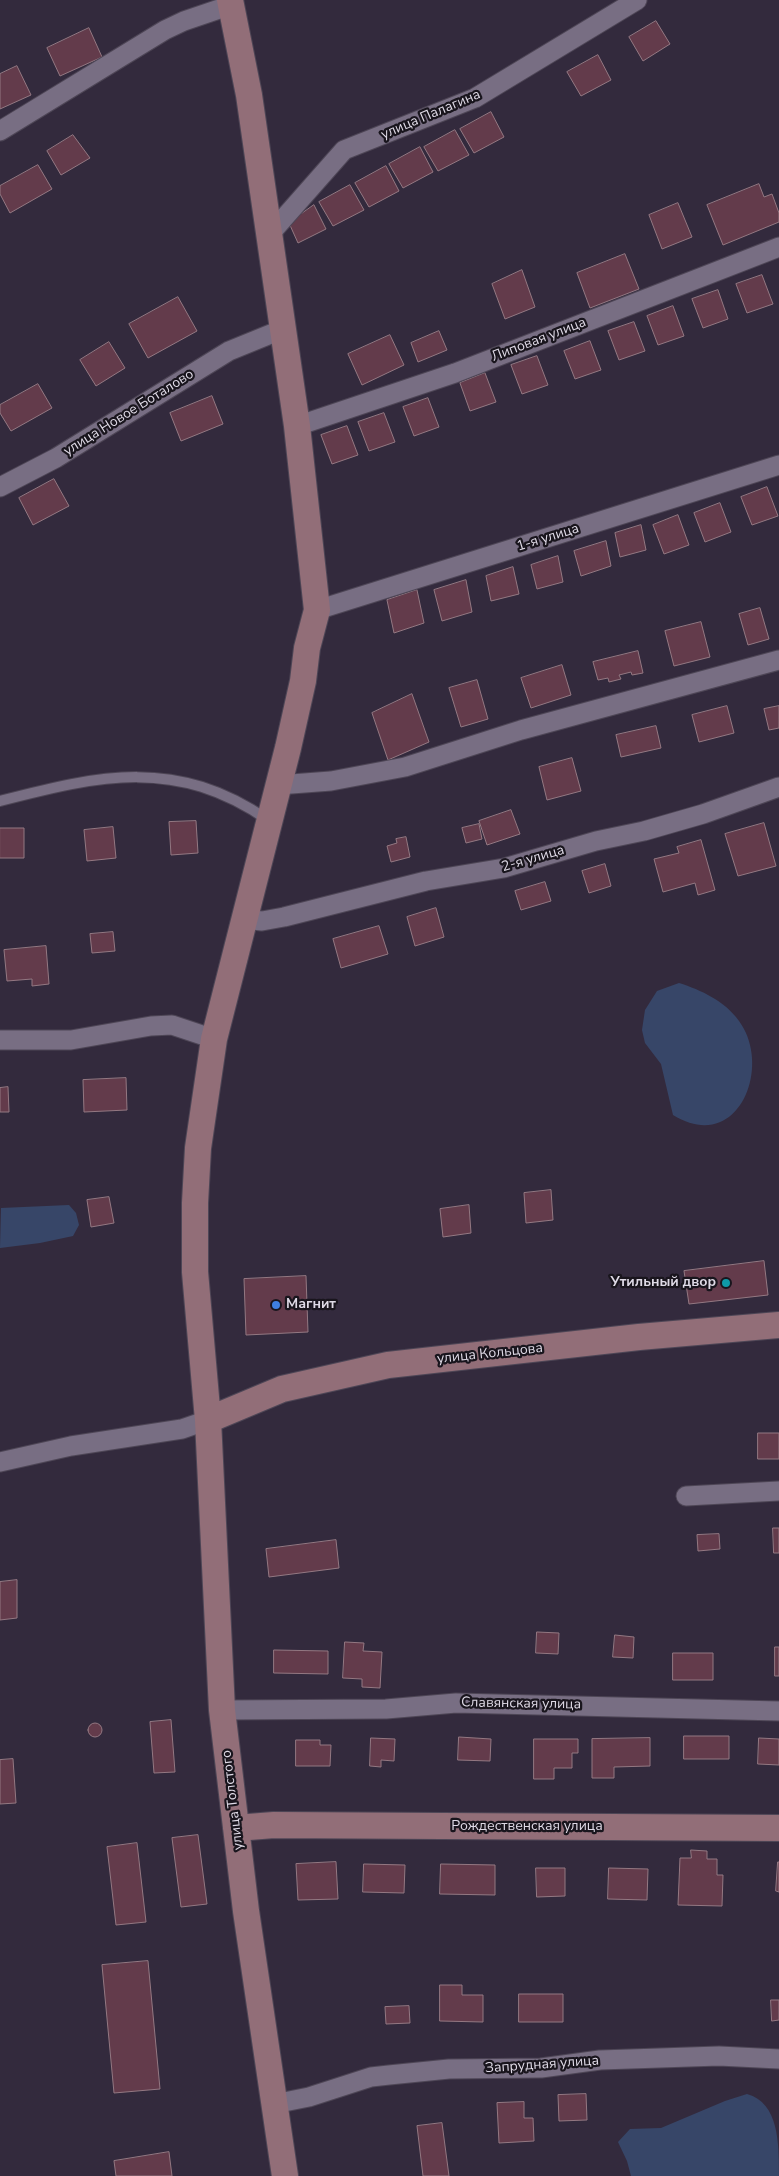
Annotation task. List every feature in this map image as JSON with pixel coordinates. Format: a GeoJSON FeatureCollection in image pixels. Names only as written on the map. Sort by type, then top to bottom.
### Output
{"type":"FeatureCollection","features":[{"type":"Feature","properties":{"kind":"street","name":"улица Палагина"},"geometry":{"type":"LineString","coordinates":[[269,235],[344,150],[475,98],[637,0]]}},
{"type":"Feature","properties":{"kind":"street"},"geometry":{"type":"LineString","coordinates":[[0,131],[165,30],[230,2],[249,95],[297,426],[317,610]]}},
{"type":"Feature","properties":{"kind":"street","name":"Липовая улица"},"geometry":{"type":"LineString","coordinates":[[297,426],[455,373],[779,246]]}},
{"type":"Feature","properties":{"kind":"street","name":"улица Новое Боталово"},"geometry":{"type":"LineString","coordinates":[[0,486],[56,458],[229,351],[282,329]]}},
{"type":"Feature","properties":{"kind":"street","name":"1-я улица"},"geometry":{"type":"LineString","coordinates":[[317,610],[779,465]]}},
{"type":"Feature","properties":{"kind":"street","name":"улица Толстого"},"geometry":{"type":"LineString","coordinates":[[285,2176],[246,1911],[222,1710],[208,1420],[195,1272],[195,1203],[198,1148],[214,1039],[303,681],[307,648],[317,610]]}},
{"type":"Feature","properties":{"kind":"street"},"geometry":{"type":"LineString","coordinates":[[278,785],[331,781],[405,767],[531,728],[779,660]]}},
{"type":"Feature","properties":{"kind":"street","name":"2-я улица"},"geometry":{"type":"LineString","coordinates":[[244,919],[262,921],[284,917],[426,881],[504,868],[596,841],[644,831],[704,814],[779,787]]}},
{"type":"Feature","properties":{"kind":"street"},"geometry":{"type":"LineString","coordinates":[[0,1040],[71,1040],[151,1026],[172,1025],[214,1039]]}},
{"type":"Feature","properties":{"kind":"street","name":"улица Кольцова"},"geometry":{"type":"LineString","coordinates":[[208,1420],[282,1389],[388,1365],[639,1337],[779,1325]]}},
{"type":"Feature","properties":{"kind":"street"},"geometry":{"type":"LineString","coordinates":[[0,1462],[71,1446],[182,1429],[208,1420]]}},
{"type":"Feature","properties":{"kind":"street"},"geometry":{"type":"LineString","coordinates":[[686,1496],[779,1491]]}},
{"type":"Feature","properties":{"kind":"street","name":"Славянская улица"},"geometry":{"type":"LineString","coordinates":[[222,1710],[386,1709],[456,1703],[779,1711]]}},
{"type":"Feature","properties":{"kind":"street","name":"Рождественская улица"},"geometry":{"type":"LineString","coordinates":[[236,1828],[274,1825],[779,1828]]}},
{"type":"Feature","properties":{"kind":"street","name":"Запрудная улица"},"geometry":{"type":"LineString","coordinates":[[274,2104],[309,2097],[371,2077],[449,2070],[541,2068],[600,2060],[719,2056],[779,2060]]}},
{"type":"Feature","properties":{"kind":"lane"},"geometry":{"type":"LineString","coordinates":[[0,801],[67,784],[111,777],[149,776],[195,783],[241,802],[269,821]]}},
{"type":"Feature","properties":{"kind":"water"},"geometry":{"type":"Polygon","coordinates":[[[679,983],[696,989],[720,1002],[739,1021],[749,1040],[752,1061],[750,1082],[743,1100],[731,1115],[716,1124],[696,1124],[673,1115],[661,1064],[645,1043],[642,1030],[645,1010],[657,991],[679,983]]]}},
{"type":"Feature","properties":{"kind":"water"},"geometry":{"type":"Polygon","coordinates":[[[69,1205],[76,1213],[79,1225],[73,1236],[40,1243],[0,1248],[1,1208],[69,1205]]]}},
{"type":"Feature","properties":{"kind":"water"},"geometry":{"type":"Polygon","coordinates":[[[747,2094],[758,2099],[766,2106],[771,2115],[775,2126],[779,2151],[779,2176],[631,2176],[627,2161],[618,2142],[630,2129],[661,2128],[725,2101],[747,2094]]]}},
{"type":"Feature","properties":{"kind":"building"},"geometry":{"type":"Polygon","coordinates":[[[656,21],[670,44],[643,61],[629,37],[656,21]]]}},
{"type":"Feature","properties":{"kind":"building"},"geometry":{"type":"Polygon","coordinates":[[[89,28],[102,57],[60,76],[47,48],[89,28]]]}},
{"type":"Feature","properties":{"kind":"building"},"geometry":{"type":"Polygon","coordinates":[[[598,55],[611,80],[581,96],[567,72],[598,55]]]}},
{"type":"Feature","properties":{"kind":"building"},"geometry":{"type":"Polygon","coordinates":[[[17,66],[31,95],[0,109],[0,74],[17,66]]]}},
{"type":"Feature","properties":{"kind":"building"},"geometry":{"type":"Polygon","coordinates":[[[491,112],[504,137],[474,153],[460,129],[491,112]]]}},
{"type":"Feature","properties":{"kind":"building"},"geometry":{"type":"Polygon","coordinates":[[[455,130],[469,155],[438,171],[424,147],[455,130]]]}},
{"type":"Feature","properties":{"kind":"building"},"geometry":{"type":"Polygon","coordinates":[[[73,135],[90,158],[61,175],[47,151],[73,135]]]}},
{"type":"Feature","properties":{"kind":"building"},"geometry":{"type":"Polygon","coordinates":[[[420,147],[433,172],[403,188],[389,164],[420,147]]]}},
{"type":"Feature","properties":{"kind":"building"},"geometry":{"type":"Polygon","coordinates":[[[38,165],[52,189],[10,213],[0,194],[0,186],[38,165]]]}},
{"type":"Feature","properties":{"kind":"building"},"geometry":{"type":"Polygon","coordinates":[[[386,166],[399,191],[369,207],[355,183],[386,166]]]}},
{"type":"Feature","properties":{"kind":"building"},"geometry":{"type":"Polygon","coordinates":[[[759,184],[764,197],[772,194],[779,213],[779,222],[723,245],[707,205],[759,184]]]}},
{"type":"Feature","properties":{"kind":"building"},"geometry":{"type":"Polygon","coordinates":[[[350,185],[364,210],[333,226],[319,202],[350,185]]]}},
{"type":"Feature","properties":{"kind":"building"},"geometry":{"type":"Polygon","coordinates":[[[678,203],[692,237],[662,249],[649,215],[678,203]]]}},
{"type":"Feature","properties":{"kind":"building"},"geometry":{"type":"Polygon","coordinates":[[[314,205],[326,229],[298,243],[289,223],[314,205]]]}},
{"type":"Feature","properties":{"kind":"building"},"geometry":{"type":"Polygon","coordinates":[[[625,254],[639,289],[590,308],[577,273],[625,254]]]}},
{"type":"Feature","properties":{"kind":"building"},"geometry":{"type":"Polygon","coordinates":[[[522,270],[535,307],[505,319],[492,284],[522,270]]]}},
{"type":"Feature","properties":{"kind":"building"},"geometry":{"type":"Polygon","coordinates":[[[762,275],[773,304],[747,313],[736,284],[762,275]]]}},
{"type":"Feature","properties":{"kind":"building"},"geometry":{"type":"Polygon","coordinates":[[[718,290],[728,319],[703,328],[692,299],[718,290]]]}},
{"type":"Feature","properties":{"kind":"building"},"geometry":{"type":"Polygon","coordinates":[[[178,297],[197,331],[148,358],[129,324],[178,297]]]}},
{"type":"Feature","properties":{"kind":"building"},"geometry":{"type":"Polygon","coordinates":[[[673,306],[684,336],[658,345],[647,316],[673,306]]]}},
{"type":"Feature","properties":{"kind":"building"},"geometry":{"type":"Polygon","coordinates":[[[634,322],[645,351],[619,360],[608,331],[634,322]]]}},
{"type":"Feature","properties":{"kind":"building"},"geometry":{"type":"Polygon","coordinates":[[[439,331],[447,350],[418,362],[411,343],[439,331]]]}},
{"type":"Feature","properties":{"kind":"building"},"geometry":{"type":"Polygon","coordinates":[[[390,335],[404,365],[362,385],[348,354],[390,335]]]}},
{"type":"Feature","properties":{"kind":"building"},"geometry":{"type":"Polygon","coordinates":[[[590,341],[601,370],[575,379],[564,351],[590,341]]]}},
{"type":"Feature","properties":{"kind":"building"},"geometry":{"type":"Polygon","coordinates":[[[109,342],[125,368],[96,386],[80,360],[109,342]]]}},
{"type":"Feature","properties":{"kind":"building"},"geometry":{"type":"Polygon","coordinates":[[[537,356],[548,385],[522,394],[511,365],[537,356]]]}},
{"type":"Feature","properties":{"kind":"building"},"geometry":{"type":"Polygon","coordinates":[[[485,373],[496,402],[470,411],[460,383],[485,373]]]}},
{"type":"Feature","properties":{"kind":"building"},"geometry":{"type":"Polygon","coordinates":[[[38,384],[52,408],[11,431],[0,413],[0,405],[38,384]]]}},
{"type":"Feature","properties":{"kind":"building"},"geometry":{"type":"Polygon","coordinates":[[[212,396],[223,424],[181,441],[170,413],[212,396]]]}},
{"type":"Feature","properties":{"kind":"building"},"geometry":{"type":"Polygon","coordinates":[[[428,398],[439,427],[414,436],[403,407],[428,398]]]}},
{"type":"Feature","properties":{"kind":"building"},"geometry":{"type":"Polygon","coordinates":[[[384,413],[395,442],[369,451],[358,422],[384,413]]]}},
{"type":"Feature","properties":{"kind":"building"},"geometry":{"type":"Polygon","coordinates":[[[347,426],[358,455],[332,464],[321,435],[347,426]]]}},
{"type":"Feature","properties":{"kind":"building"},"geometry":{"type":"Polygon","coordinates":[[[54,479],[69,506],[33,525],[19,498],[54,479]]]}},
{"type":"Feature","properties":{"kind":"building"},"geometry":{"type":"Polygon","coordinates":[[[767,487],[778,516],[752,525],[741,497],[767,487]]]}},
{"type":"Feature","properties":{"kind":"building"},"geometry":{"type":"Polygon","coordinates":[[[720,503],[731,532],[705,542],[694,513],[720,503]]]}},
{"type":"Feature","properties":{"kind":"building"},"geometry":{"type":"Polygon","coordinates":[[[678,515],[689,545],[664,554],[653,525],[678,515]]]}},
{"type":"Feature","properties":{"kind":"building"},"geometry":{"type":"Polygon","coordinates":[[[641,525],[646,550],[620,557],[615,533],[641,525]]]}},
{"type":"Feature","properties":{"kind":"building"},"geometry":{"type":"Polygon","coordinates":[[[606,541],[611,566],[581,576],[574,551],[606,541]]]}},
{"type":"Feature","properties":{"kind":"building"},"geometry":{"type":"Polygon","coordinates":[[[558,556],[563,582],[537,589],[531,565],[558,556]]]}},
{"type":"Feature","properties":{"kind":"building"},"geometry":{"type":"Polygon","coordinates":[[[513,567],[519,594],[491,601],[486,576],[513,567]]]}},
{"type":"Feature","properties":{"kind":"building"},"geometry":{"type":"Polygon","coordinates":[[[466,580],[472,612],[442,621],[434,590],[466,580]]]}},
{"type":"Feature","properties":{"kind":"building"},"geometry":{"type":"Polygon","coordinates":[[[417,590],[424,623],[394,633],[387,600],[417,590]]]}},
{"type":"Feature","properties":{"kind":"building"},"geometry":{"type":"Polygon","coordinates":[[[760,608],[769,639],[748,645],[739,614],[760,608]]]}},
{"type":"Feature","properties":{"kind":"building"},"geometry":{"type":"Polygon","coordinates":[[[701,622],[710,657],[674,666],[665,631],[701,622]]]}},
{"type":"Feature","properties":{"kind":"building"},"geometry":{"type":"Polygon","coordinates":[[[638,651],[643,673],[632,675],[631,672],[619,675],[621,679],[609,682],[608,678],[598,680],[593,662],[638,651]]]}},
{"type":"Feature","properties":{"kind":"building"},"geometry":{"type":"Polygon","coordinates":[[[562,665],[571,695],[531,708],[521,678],[562,665]]]}},
{"type":"Feature","properties":{"kind":"building"},"geometry":{"type":"Polygon","coordinates":[[[477,680],[488,719],[461,727],[449,688],[477,680]]]}},
{"type":"Feature","properties":{"kind":"building"},"geometry":{"type":"Polygon","coordinates":[[[412,694],[429,742],[388,760],[372,713],[412,694]]]}},
{"type":"Feature","properties":{"kind":"building"},"geometry":{"type":"Polygon","coordinates":[[[727,706],[734,733],[699,742],[692,715],[727,706]]]}},
{"type":"Feature","properties":{"kind":"building"},"geometry":{"type":"Polygon","coordinates":[[[779,706],[779,728],[769,730],[764,709],[779,706]]]}},
{"type":"Feature","properties":{"kind":"building"},"geometry":{"type":"Polygon","coordinates":[[[656,726],[661,748],[621,757],[616,735],[656,726]]]}},
{"type":"Feature","properties":{"kind":"building"},"geometry":{"type":"Polygon","coordinates":[[[572,758],[581,791],[547,800],[539,767],[572,758]]]}},
{"type":"Feature","properties":{"kind":"building"},"geometry":{"type":"Polygon","coordinates":[[[511,810],[520,834],[487,845],[479,821],[511,810]]]}},
{"type":"Feature","properties":{"kind":"building"},"geometry":{"type":"Polygon","coordinates":[[[196,821],[198,853],[171,855],[169,822],[196,821]]]}},
{"type":"Feature","properties":{"kind":"building"},"geometry":{"type":"Polygon","coordinates":[[[764,823],[776,866],[738,876],[725,834],[764,823]]]}},
{"type":"Feature","properties":{"kind":"building"},"geometry":{"type":"Polygon","coordinates":[[[479,824],[482,839],[466,843],[462,828],[479,824]]]}},
{"type":"Feature","properties":{"kind":"building"},"geometry":{"type":"Polygon","coordinates":[[[113,827],[116,858],[87,861],[84,830],[113,827]]]}},
{"type":"Feature","properties":{"kind":"building"},"geometry":{"type":"Polygon","coordinates":[[[0,828],[24,828],[24,858],[0,858],[0,828]]]}},
{"type":"Feature","properties":{"kind":"building"},"geometry":{"type":"Polygon","coordinates":[[[406,837],[410,857],[391,862],[387,846],[397,843],[396,839],[406,837]]]}},
{"type":"Feature","properties":{"kind":"building"},"geometry":{"type":"Polygon","coordinates":[[[701,840],[715,890],[698,895],[695,883],[663,892],[654,859],[679,853],[677,847],[701,840]]]}},
{"type":"Feature","properties":{"kind":"building"},"geometry":{"type":"Polygon","coordinates":[[[605,864],[611,886],[589,893],[582,871],[605,864]]]}},
{"type":"Feature","properties":{"kind":"building"},"geometry":{"type":"Polygon","coordinates":[[[545,882],[551,901],[521,910],[515,891],[545,882]]]}},
{"type":"Feature","properties":{"kind":"building"},"geometry":{"type":"Polygon","coordinates":[[[436,908],[444,937],[415,946],[407,917],[436,908]]]}},
{"type":"Feature","properties":{"kind":"building"},"geometry":{"type":"Polygon","coordinates":[[[379,926],[388,954],[341,968],[333,939],[379,926]]]}},
{"type":"Feature","properties":{"kind":"building"},"geometry":{"type":"Polygon","coordinates":[[[113,932],[115,951],[92,953],[90,934],[113,932]]]}},
{"type":"Feature","properties":{"kind":"building"},"geometry":{"type":"Polygon","coordinates":[[[46,946],[49,984],[32,986],[32,979],[7,981],[4,950],[46,946]]]}},
{"type":"Feature","properties":{"kind":"building"},"geometry":{"type":"Polygon","coordinates":[[[126,1078],[127,1110],[84,1112],[83,1080],[126,1078]]]}},
{"type":"Feature","properties":{"kind":"building"},"geometry":{"type":"Polygon","coordinates":[[[8,1087],[9,1112],[0,1112],[0,1088],[8,1087]]]}},
{"type":"Feature","properties":{"kind":"building"},"geometry":{"type":"Polygon","coordinates":[[[551,1190],[553,1220],[526,1223],[524,1193],[551,1190]]]}},
{"type":"Feature","properties":{"kind":"building"},"geometry":{"type":"Polygon","coordinates":[[[109,1197],[114,1223],[91,1227],[87,1200],[109,1197]]]}},
{"type":"Feature","properties":{"kind":"building"},"geometry":{"type":"Polygon","coordinates":[[[469,1205],[471,1233],[443,1237],[440,1209],[469,1205]]]}},
{"type":"Feature","properties":{"kind":"building","name":"Утильный двор"},"geometry":{"type":"Polygon","coordinates":[[[764,1261],[768,1295],[689,1304],[684,1271],[764,1261]]]}},
{"type":"Feature","properties":{"kind":"building","name":"Магнит"},"geometry":{"type":"Polygon","coordinates":[[[306,1276],[308,1332],[246,1335],[244,1279],[306,1276]]]}},
{"type":"Feature","properties":{"kind":"building"},"geometry":{"type":"Polygon","coordinates":[[[758,1433],[779,1433],[779,1459],[758,1459],[758,1433]]]}},
{"type":"Feature","properties":{"kind":"building"},"geometry":{"type":"Polygon","coordinates":[[[773,1528],[779,1528],[779,1553],[774,1553],[773,1528]]]}},
{"type":"Feature","properties":{"kind":"building"},"geometry":{"type":"Polygon","coordinates":[[[719,1534],[720,1549],[698,1551],[697,1535],[719,1534]]]}},
{"type":"Feature","properties":{"kind":"building"},"geometry":{"type":"Polygon","coordinates":[[[336,1540],[339,1568],[269,1577],[266,1549],[336,1540]]]}},
{"type":"Feature","properties":{"kind":"building"},"geometry":{"type":"Polygon","coordinates":[[[17,1580],[17,1618],[0,1620],[0,1582],[17,1580]]]}},
{"type":"Feature","properties":{"kind":"building"},"geometry":{"type":"Polygon","coordinates":[[[537,1632],[559,1633],[558,1654],[536,1653],[537,1632]]]}},
{"type":"Feature","properties":{"kind":"building"},"geometry":{"type":"Polygon","coordinates":[[[615,1635],[634,1637],[633,1658],[613,1657],[615,1635]]]}},
{"type":"Feature","properties":{"kind":"building"},"geometry":{"type":"Polygon","coordinates":[[[345,1642],[364,1643],[363,1651],[382,1652],[380,1688],[362,1687],[362,1679],[343,1678],[345,1642]]]}},
{"type":"Feature","properties":{"kind":"building"},"geometry":{"type":"Polygon","coordinates":[[[775,1647],[779,1647],[779,1676],[775,1676],[775,1647]]]}},
{"type":"Feature","properties":{"kind":"building"},"geometry":{"type":"Polygon","coordinates":[[[274,1650],[328,1651],[328,1674],[274,1673],[274,1650]]]}},
{"type":"Feature","properties":{"kind":"building"},"geometry":{"type":"Polygon","coordinates":[[[673,1653],[713,1653],[713,1680],[673,1680],[673,1653]]]}},
{"type":"Feature","properties":{"kind":"building"},"geometry":{"type":"Polygon","coordinates":[[[171,1720],[175,1772],[154,1773],[150,1722],[171,1720]]]}},
{"type":"Feature","properties":{"kind":"building"},"geometry":{"type":"Polygon","coordinates":[[[92,1723],[98,1723],[102,1730],[98,1737],[92,1737],[88,1733],[88,1727],[92,1723]]]}},
{"type":"Feature","properties":{"kind":"building"},"geometry":{"type":"Polygon","coordinates":[[[684,1736],[729,1736],[729,1759],[684,1759],[684,1736]]]}},
{"type":"Feature","properties":{"kind":"building"},"geometry":{"type":"Polygon","coordinates":[[[459,1737],[491,1739],[490,1761],[458,1760],[459,1737]]]}},
{"type":"Feature","properties":{"kind":"building"},"geometry":{"type":"Polygon","coordinates":[[[371,1738],[395,1739],[394,1761],[381,1760],[381,1767],[370,1766],[371,1738]]]}},
{"type":"Feature","properties":{"kind":"building"},"geometry":{"type":"Polygon","coordinates":[[[650,1738],[650,1766],[614,1767],[614,1778],[592,1778],[592,1739],[650,1738]]]}},
{"type":"Feature","properties":{"kind":"building"},"geometry":{"type":"Polygon","coordinates":[[[759,1738],[779,1739],[779,1765],[758,1764],[759,1738]]]}},
{"type":"Feature","properties":{"kind":"building"},"geometry":{"type":"Polygon","coordinates":[[[534,1739],[578,1739],[578,1753],[572,1753],[572,1768],[554,1768],[554,1779],[534,1779],[534,1739]]]}},
{"type":"Feature","properties":{"kind":"building"},"geometry":{"type":"Polygon","coordinates":[[[296,1740],[320,1740],[320,1745],[331,1745],[330,1766],[296,1766],[296,1740]]]}},
{"type":"Feature","properties":{"kind":"building"},"geometry":{"type":"Polygon","coordinates":[[[13,1759],[16,1803],[0,1804],[0,1760],[13,1759]]]}},
{"type":"Feature","properties":{"kind":"building"},"geometry":{"type":"Polygon","coordinates":[[[198,1835],[207,1904],[181,1907],[172,1838],[198,1835]]]}},
{"type":"Feature","properties":{"kind":"building"},"geometry":{"type":"Polygon","coordinates":[[[137,1843],[146,1922],[116,1925],[107,1847],[137,1843]]]}},
{"type":"Feature","properties":{"kind":"building"},"geometry":{"type":"Polygon","coordinates":[[[691,1850],[707,1851],[707,1859],[717,1859],[717,1875],[723,1875],[722,1906],[678,1905],[680,1858],[691,1858],[691,1850]]]}},
{"type":"Feature","properties":{"kind":"building"},"geometry":{"type":"Polygon","coordinates":[[[336,1862],[338,1899],[298,1900],[296,1864],[336,1862]]]}},
{"type":"Feature","properties":{"kind":"building"},"geometry":{"type":"Polygon","coordinates":[[[779,1862],[779,1892],[776,1891],[779,1862]]]}},
{"type":"Feature","properties":{"kind":"building"},"geometry":{"type":"Polygon","coordinates":[[[364,1864],[405,1865],[404,1893],[363,1892],[364,1864]]]}},
{"type":"Feature","properties":{"kind":"building"},"geometry":{"type":"Polygon","coordinates":[[[441,1864],[495,1865],[495,1895],[440,1894],[441,1864]]]}},
{"type":"Feature","properties":{"kind":"building"},"geometry":{"type":"Polygon","coordinates":[[[536,1868],[565,1868],[565,1896],[537,1897],[536,1868]]]}},
{"type":"Feature","properties":{"kind":"building"},"geometry":{"type":"Polygon","coordinates":[[[609,1868],[648,1869],[647,1900],[608,1899],[609,1868]]]}},
{"type":"Feature","properties":{"kind":"building"},"geometry":{"type":"Polygon","coordinates":[[[148,1961],[160,2089],[114,2093],[102,1965],[148,1961]]]}},
{"type":"Feature","properties":{"kind":"building"},"geometry":{"type":"Polygon","coordinates":[[[440,1985],[462,1985],[462,1995],[483,1995],[483,2022],[440,2021],[440,1985]]]}},
{"type":"Feature","properties":{"kind":"building"},"geometry":{"type":"Polygon","coordinates":[[[519,1994],[563,1994],[563,2022],[519,2022],[519,1994]]]}},
{"type":"Feature","properties":{"kind":"building"},"geometry":{"type":"Polygon","coordinates":[[[771,2000],[779,2000],[779,2020],[772,2021],[771,2000]]]}},
{"type":"Feature","properties":{"kind":"building"},"geometry":{"type":"Polygon","coordinates":[[[409,2006],[410,2023],[386,2024],[385,2007],[409,2006]]]}},
{"type":"Feature","properties":{"kind":"building"},"geometry":{"type":"Polygon","coordinates":[[[586,2094],[587,2120],[559,2121],[558,2095],[586,2094]]]}},
{"type":"Feature","properties":{"kind":"building"},"geometry":{"type":"Polygon","coordinates":[[[524,2102],[524,2118],[533,2118],[534,2141],[499,2143],[497,2103],[524,2102]]]}},
{"type":"Feature","properties":{"kind":"building"},"geometry":{"type":"Polygon","coordinates":[[[442,2123],[449,2176],[423,2176],[417,2126],[442,2123]]]}},
{"type":"Feature","properties":{"kind":"building"},"geometry":{"type":"Polygon","coordinates":[[[169,2152],[172,2176],[116,2176],[114,2161],[169,2152]]]}},
{"type":"Feature","properties":{"kind":"place","name":"Утильный двор"},"geometry":{"type":"Point","coordinates":[726,1283]}},
{"type":"Feature","properties":{"kind":"place","name":"Магнит"},"geometry":{"type":"Point","coordinates":[276,1305]}}]}
